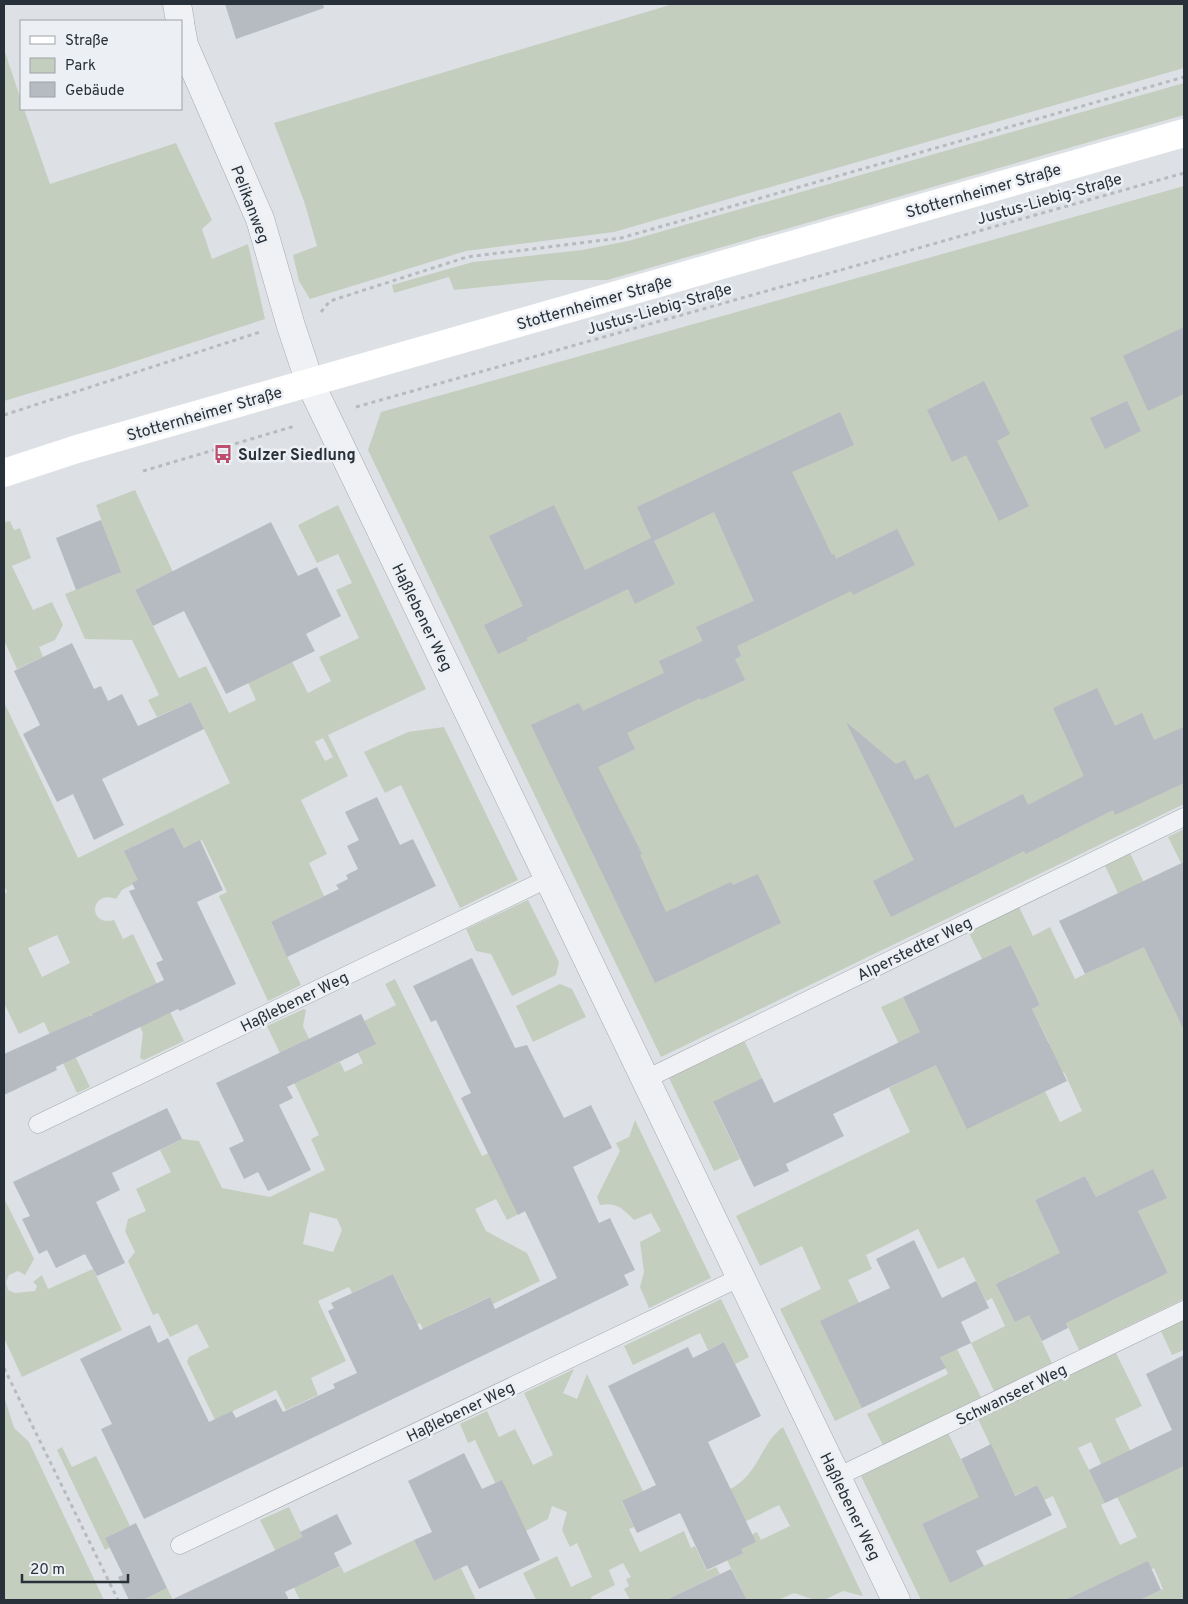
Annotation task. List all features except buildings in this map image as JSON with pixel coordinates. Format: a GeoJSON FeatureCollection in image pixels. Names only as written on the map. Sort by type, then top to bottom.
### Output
{"type":"FeatureCollection","features":[{"type":"Feature","properties":{"kind":"main road","name":"Stotternheimer Straße"},"geometry":{"type":"LineString","coordinates":[[4,473],[77,449],[1184,133]]}},
{"type":"Feature","properties":{"kind":"street"},"geometry":{"type":"LineString","coordinates":[[177,4],[180,20]]}},
{"type":"Feature","properties":{"kind":"street","name":"Pelikanweg"},"geometry":{"type":"LineString","coordinates":[[182,34],[184,45],[260,219],[291,326],[310,383]]}},
{"type":"Feature","properties":{"kind":"street","name":"Haßlebener Weg"},"geometry":{"type":"LineString","coordinates":[[310,383],[896,1600]]}},
{"type":"Feature","properties":{"kind":"lane","name":"Alperstedter Weg"},"geometry":{"type":"LineString","coordinates":[[644,1080],[1184,817]]}},
{"type":"Feature","properties":{"kind":"lane","name":"Haßlebener Weg"},"geometry":{"type":"LineString","coordinates":[[38,1124],[549,878]]}},
{"type":"Feature","properties":{"kind":"lane","name":"Haßlebener Weg"},"geometry":{"type":"LineString","coordinates":[[180,1545],[741,1277]]}},
{"type":"Feature","properties":{"kind":"lane","name":"Schwanseer Weg"},"geometry":{"type":"LineString","coordinates":[[837,1477],[1184,1310]]}},
{"type":"Feature","properties":{"kind":"path"},"geometry":{"type":"LineString","coordinates":[[4,415],[258,332],[314,321],[330,301],[467,256],[621,238],[1184,77]]}},
{"type":"Feature","properties":{"kind":"path","name":"Justus-Liebig-Straße"},"geometry":{"type":"LineString","coordinates":[[143,471],[272,434],[326,415],[1184,174]]}},
{"type":"Feature","properties":{"kind":"path"},"geometry":{"type":"LineString","coordinates":[[4,1368],[118,1600]]}},
{"type":"Feature","properties":{"kind":"green space"},"geometry":{"type":"Polygon","coordinates":[[[673,4],[1184,4],[1184,68],[614,232],[466,251],[310,299],[299,281],[293,255],[317,246],[304,201],[274,123],[673,4]]]}},
{"type":"Feature","properties":{"kind":"green space"},"geometry":{"type":"Polygon","coordinates":[[[4,49],[20,97],[20,110],[24,110],[50,184],[176,143],[212,220],[202,229],[212,259],[248,244],[265,319],[111,369],[4,401],[4,49]]]}},
{"type":"Feature","properties":{"kind":"green space"},"geometry":{"type":"Polygon","coordinates":[[[1184,83],[1184,115],[607,280],[550,280],[454,290],[449,277],[394,293],[392,285],[473,262],[582,250],[628,241],[1184,83]]]}},
{"type":"Feature","properties":{"kind":"green space"},"geometry":{"type":"Polygon","coordinates":[[[1184,186],[1184,804],[661,1057],[368,450],[381,412],[1184,186]]]}},
{"type":"Feature","properties":{"kind":"green space"},"geometry":{"type":"Polygon","coordinates":[[[135,490],[173,572],[135,590],[179,678],[206,666],[229,713],[256,700],[244,674],[283,644],[308,693],[331,681],[319,657],[359,638],[336,590],[352,583],[338,554],[317,563],[298,525],[338,505],[426,689],[328,735],[348,776],[301,800],[327,854],[309,863],[324,896],[271,923],[301,985],[268,1001],[219,896],[227,892],[202,840],[184,848],[173,827],[134,846],[148,876],[122,890],[116,899],[107,897],[101,899],[95,908],[96,914],[105,921],[114,920],[123,939],[133,934],[184,1041],[144,1060],[140,1058],[143,1033],[126,998],[62,1029],[90,1087],[77,1093],[44,1022],[19,1034],[4,1003],[4,894],[7,892],[4,885],[4,702],[78,858],[230,783],[191,702],[157,717],[148,700],[159,695],[132,640],[85,639],[65,594],[116,574],[110,557],[114,555],[96,505],[135,490]],[[323,738],[315,742],[325,761],[333,757],[323,738]],[[57,935],[28,948],[42,977],[70,963],[57,935]]]}},
{"type":"Feature","properties":{"kind":"green space"},"geometry":{"type":"Polygon","coordinates":[[[10,521],[14,530],[20,528],[31,558],[12,566],[33,610],[52,602],[63,625],[55,640],[39,647],[43,657],[17,669],[4,640],[4,522],[10,521]]]}},
{"type":"Feature","properties":{"kind":"green space"},"geometry":{"type":"Polygon","coordinates":[[[444,727],[518,880],[460,908],[401,785],[385,793],[364,752],[408,732],[444,727]]]}},
{"type":"Feature","properties":{"kind":"green space"},"geometry":{"type":"Polygon","coordinates":[[[1184,829],[1184,862],[1181,863],[1168,837],[1184,829]]]}},
{"type":"Feature","properties":{"kind":"green space"},"geometry":{"type":"Polygon","coordinates":[[[1130,853],[1163,923],[1169,999],[1184,991],[1184,1299],[1079,1350],[1038,1264],[1011,1276],[1052,1363],[994,1391],[971,1343],[1005,1326],[992,1298],[986,1301],[964,1257],[938,1269],[918,1229],[866,1255],[872,1269],[848,1280],[859,1303],[862,1408],[835,1421],[780,1309],[821,1289],[802,1246],[760,1266],[736,1216],[910,1132],[889,1088],[914,1075],[881,1007],[903,997],[916,1023],[928,1017],[1027,1054],[1049,1043],[1032,1009],[1040,1005],[1011,945],[982,959],[968,931],[1019,907],[1033,936],[1050,927],[1075,979],[1106,964],[1140,939],[1105,866],[1130,853]],[[1064,1072],[1041,1083],[1060,1122],[1082,1111],[1064,1072]],[[1153,1170],[1096,1197],[1085,1176],[1035,1200],[1056,1244],[1109,1302],[1168,1273],[1138,1211],[1166,1197],[1153,1170]]]}},
{"type":"Feature","properties":{"kind":"green space"},"geometry":{"type":"Polygon","coordinates":[[[528,900],[559,962],[556,975],[512,996],[491,954],[476,951],[466,929],[528,900]]]}},
{"type":"Feature","properties":{"kind":"green space"},"geometry":{"type":"Polygon","coordinates":[[[395,979],[482,1156],[522,1138],[514,1189],[525,1211],[507,1220],[496,1199],[475,1209],[486,1231],[527,1253],[540,1281],[493,1304],[489,1297],[451,1315],[429,1341],[420,1323],[411,1327],[406,1300],[393,1274],[352,1293],[349,1287],[318,1301],[346,1361],[311,1378],[318,1395],[286,1410],[276,1390],[215,1420],[187,1362],[189,1357],[209,1347],[197,1324],[170,1337],[158,1313],[153,1315],[128,1261],[135,1252],[125,1231],[128,1219],[146,1211],[136,1189],[171,1172],[160,1150],[182,1139],[199,1141],[222,1188],[270,1197],[325,1170],[311,1139],[319,1135],[267,1026],[304,1009],[306,1010],[303,1026],[323,1069],[340,1062],[345,1072],[363,1063],[358,1053],[364,1021],[396,1005],[385,984],[395,979]],[[310,1212],[303,1244],[333,1252],[342,1230],[337,1219],[310,1212]]]}},
{"type":"Feature","properties":{"kind":"green space"},"geometry":{"type":"Polygon","coordinates":[[[560,984],[572,989],[586,1017],[533,1042],[516,1006],[560,984]]]}},
{"type":"Feature","properties":{"kind":"green space"},"geometry":{"type":"Polygon","coordinates":[[[744,1040],[762,1078],[713,1103],[740,1159],[714,1171],[668,1076],[744,1040]]]}},
{"type":"Feature","properties":{"kind":"green space"},"geometry":{"type":"Polygon","coordinates":[[[635,1120],[711,1278],[649,1308],[640,1287],[644,1272],[640,1242],[661,1231],[651,1213],[634,1220],[619,1207],[606,1204],[600,1205],[597,1197],[620,1151],[616,1143],[629,1137],[635,1120]]]}},
{"type":"Feature","properties":{"kind":"green space"},"geometry":{"type":"Polygon","coordinates":[[[4,1198],[34,1259],[25,1275],[18,1271],[9,1275],[6,1282],[8,1290],[15,1293],[35,1291],[37,1286],[33,1282],[42,1275],[48,1289],[93,1269],[122,1330],[22,1377],[4,1338],[4,1198]]]}},
{"type":"Feature","properties":{"kind":"green space"},"geometry":{"type":"Polygon","coordinates":[[[721,1299],[749,1357],[735,1364],[724,1342],[708,1350],[700,1333],[633,1365],[624,1346],[721,1299]]]}},
{"type":"Feature","properties":{"kind":"green space"},"geometry":{"type":"Polygon","coordinates":[[[1184,1319],[1184,1350],[1172,1355],[1161,1331],[1184,1319]]]}},
{"type":"Feature","properties":{"kind":"green space"},"geometry":{"type":"Polygon","coordinates":[[[953,1341],[981,1397],[883,1445],[867,1414],[948,1374],[937,1350],[953,1341]]]}},
{"type":"Feature","properties":{"kind":"green space"},"geometry":{"type":"Polygon","coordinates":[[[1116,1353],[1142,1406],[1115,1419],[1130,1450],[1159,1477],[1184,1466],[1184,1600],[1140,1600],[1163,1589],[1154,1568],[1110,1589],[1106,1581],[1071,1597],[1072,1600],[921,1600],[861,1476],[948,1433],[974,1486],[1003,1472],[978,1419],[1116,1353]],[[1091,1442],[1078,1448],[1089,1470],[1101,1464],[1091,1442]],[[1037,1485],[1012,1497],[956,1508],[922,1524],[950,1582],[1067,1527],[1053,1496],[1044,1500],[1037,1485]],[[1117,1497],[1101,1505],[1120,1545],[1137,1537],[1117,1497]]]}},
{"type":"Feature","properties":{"kind":"green space"},"geometry":{"type":"Polygon","coordinates":[[[574,1369],[563,1393],[577,1399],[587,1374],[643,1491],[622,1502],[634,1527],[629,1529],[640,1552],[684,1531],[691,1548],[695,1546],[707,1571],[716,1567],[720,1574],[666,1600],[630,1600],[624,1589],[629,1586],[626,1579],[631,1577],[623,1563],[609,1570],[615,1585],[591,1597],[592,1600],[536,1600],[523,1573],[557,1556],[571,1587],[592,1577],[577,1543],[570,1547],[562,1530],[567,1512],[552,1506],[548,1519],[526,1531],[515,1525],[475,1440],[468,1443],[460,1424],[487,1411],[499,1437],[515,1429],[533,1465],[553,1455],[524,1393],[574,1369]]]}},
{"type":"Feature","properties":{"kind":"green space"},"geometry":{"type":"Polygon","coordinates":[[[4,1396],[14,1428],[29,1442],[104,1600],[4,1600],[4,1396]]]}},
{"type":"Feature","properties":{"kind":"green space"},"geometry":{"type":"Polygon","coordinates":[[[783,1427],[863,1596],[843,1591],[824,1600],[815,1600],[794,1593],[778,1600],[747,1600],[727,1560],[737,1541],[757,1532],[761,1540],[790,1526],[779,1505],[716,1536],[700,1503],[741,1482],[755,1465],[771,1439],[783,1427]]]}},
{"type":"Feature","properties":{"kind":"green space"},"geometry":{"type":"Polygon","coordinates":[[[62,1447],[72,1467],[96,1456],[130,1526],[105,1538],[110,1547],[105,1550],[57,1450],[62,1447]]]}},
{"type":"Feature","properties":{"kind":"green space"},"geometry":{"type":"Polygon","coordinates":[[[289,1507],[321,1575],[341,1566],[344,1573],[414,1540],[434,1581],[461,1568],[476,1600],[300,1600],[260,1520],[289,1507]]]}},
{"type":"Feature","properties":{"kind":"green space"},"geometry":{"type":"Polygon","coordinates":[[[167,1588],[173,1600],[143,1600],[167,1588]]]}},
{"type":"Feature","properties":{"kind":"place","name":"Sulzer Siedlung"},"geometry":{"type":"Point","coordinates":[223,454]}}]}
